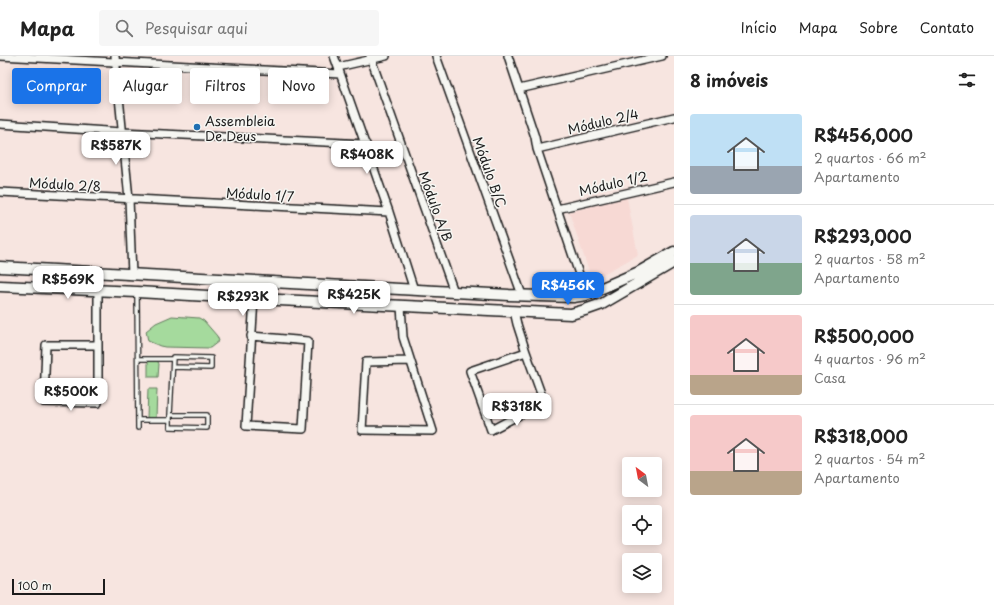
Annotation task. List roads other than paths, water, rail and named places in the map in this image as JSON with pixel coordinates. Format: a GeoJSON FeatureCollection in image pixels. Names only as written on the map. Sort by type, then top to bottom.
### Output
{"type":"FeatureCollection","features":[{"type":"Feature","properties":{"kind":"street"},"geometry":{"type":"LineString","coordinates":[[0,56],[115,59],[339,71],[371,58],[386,56]]}},
{"type":"Feature","properties":{"kind":"street"},"geometry":{"type":"LineString","coordinates":[[334,56],[366,144],[414,290]]}},
{"type":"Feature","properties":{"kind":"street","name":"Módulo B/C"},"geometry":{"type":"LineString","coordinates":[[436,56],[522,295]]}},
{"type":"Feature","properties":{"kind":"street"},"geometry":{"type":"LineString","coordinates":[[508,56],[535,137],[537,149],[586,295]]}},
{"type":"Feature","properties":{"kind":"street"},"geometry":{"type":"LineString","coordinates":[[519,89],[662,56]]}},
{"type":"Feature","properties":{"kind":"street","name":"Módulo A/B"},"geometry":{"type":"LineString","coordinates":[[371,58],[454,292]]}},
{"type":"Feature","properties":{"kind":"street"},"geometry":{"type":"LineString","coordinates":[[115,59],[129,199],[132,274]]}},
{"type":"Feature","properties":{"kind":"street","name":"Módulo 2/4"},"geometry":{"type":"LineString","coordinates":[[537,149],[674,117]]}},
{"type":"Feature","properties":{"kind":"street"},"geometry":{"type":"LineString","coordinates":[[0,124],[122,132],[366,144]]}},
{"type":"Feature","properties":{"kind":"street","name":"Módulo 1/2"},"geometry":{"type":"LineString","coordinates":[[557,209],[674,182]]}},
{"type":"Feature","properties":{"kind":"street","name":"Módulo 2/8"},"geometry":{"type":"LineString","coordinates":[[0,192],[129,199]]}},
{"type":"Feature","properties":{"kind":"street","name":"Módulo 1/7"},"geometry":{"type":"LineString","coordinates":[[129,199],[389,212]]}},
{"type":"Feature","properties":{"kind":"street"},"geometry":{"type":"LineString","coordinates":[[585,310],[582,309],[579,301],[586,295],[639,272],[674,252]]}},
{"type":"Feature","properties":{"kind":"street"},"geometry":{"type":"LineString","coordinates":[[0,286],[571,314],[596,307],[674,262]]}},
{"type":"Feature","properties":{"kind":"street"},"geometry":{"type":"LineString","coordinates":[[0,267],[454,292],[573,297],[593,294],[598,298],[596,307]]}},
{"type":"Feature","properties":{"kind":"street"},"geometry":{"type":"LineString","coordinates":[[80,290],[79,280],[82,272]]}},
{"type":"Feature","properties":{"kind":"street"},"geometry":{"type":"LineString","coordinates":[[264,299],[268,290],[266,282]]}},
{"type":"Feature","properties":{"kind":"street"},"geometry":{"type":"LineString","coordinates":[[279,282],[279,300]]}},
{"type":"Feature","properties":{"kind":"street"},"geometry":{"type":"LineString","coordinates":[[98,290],[98,345],[98,403],[44,402],[46,345],[98,345]]}},
{"type":"Feature","properties":{"kind":"street"},"geometry":{"type":"LineString","coordinates":[[251,336],[308,341],[303,429],[246,426],[251,336],[254,299]]}},
{"type":"Feature","properties":{"kind":"street"},"geometry":{"type":"LineString","coordinates":[[401,306],[403,337],[434,431],[362,430],[366,362],[410,361]]}},
{"type":"Feature","properties":{"kind":"street"},"geometry":{"type":"LineString","coordinates":[[514,311],[526,352],[544,402],[492,430],[470,371],[526,352]]}},
{"type":"Feature","properties":{"kind":"lane"},"geometry":{"type":"LineString","coordinates":[[137,292],[138,428]]}},
{"type":"Feature","properties":{"kind":"lane"},"geometry":{"type":"LineString","coordinates":[[138,359],[173,359],[173,357],[211,358],[211,368],[173,367]]}},
{"type":"Feature","properties":{"kind":"lane"},"geometry":{"type":"LineString","coordinates":[[170,415],[207,416],[207,428],[170,427],[170,415],[173,359]]}},
{"type":"Feature","properties":{"kind":"lane"},"geometry":{"type":"LineString","coordinates":[[138,420],[170,420]]}},
{"type":"Feature","properties":{"kind":"place","name":"Assembleia De Deus"},"geometry":{"type":"Point","coordinates":[197,127]}}]}
